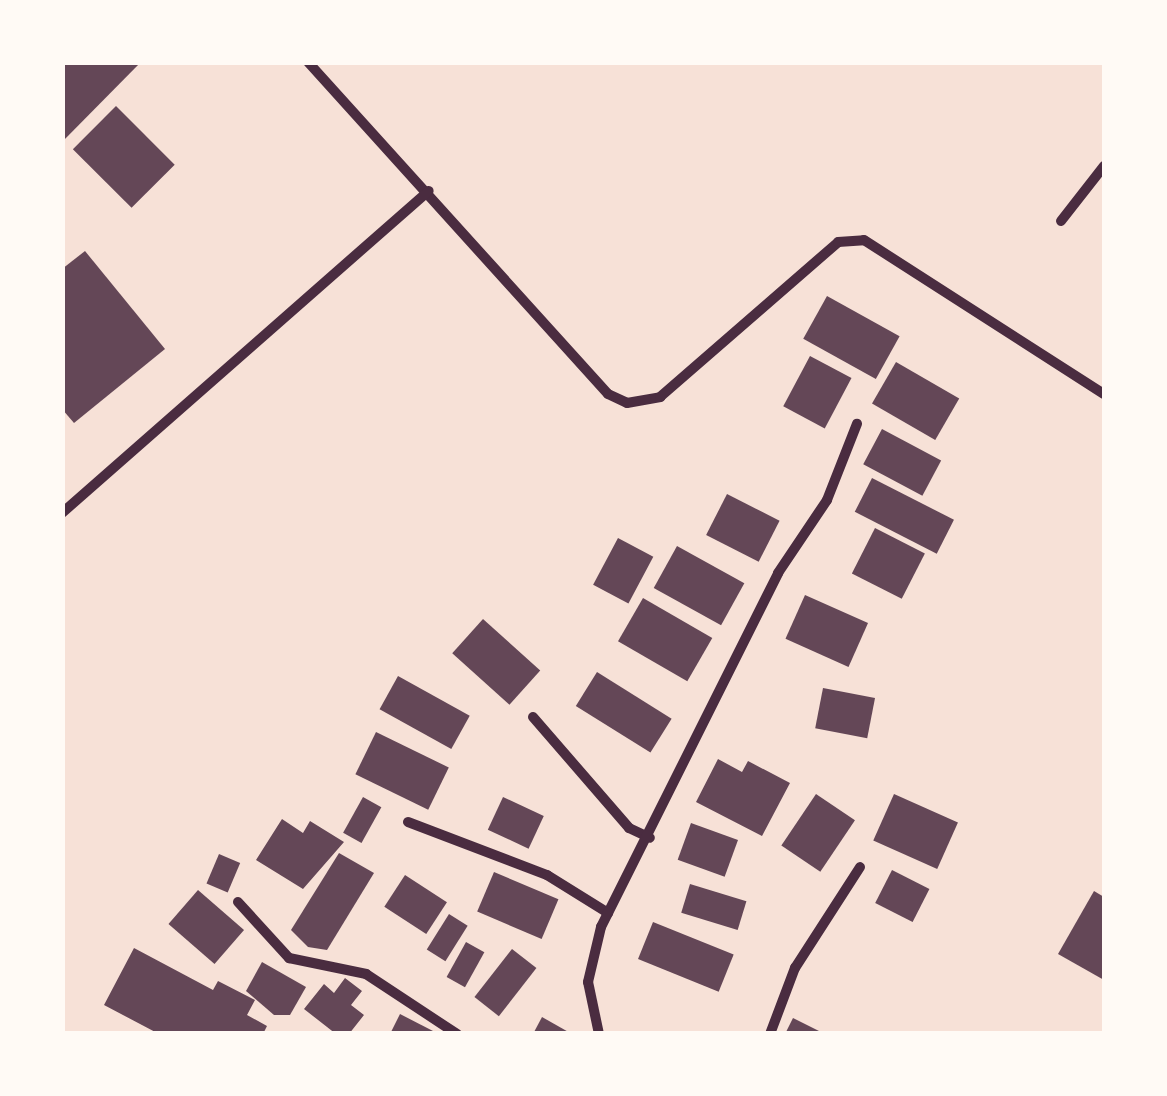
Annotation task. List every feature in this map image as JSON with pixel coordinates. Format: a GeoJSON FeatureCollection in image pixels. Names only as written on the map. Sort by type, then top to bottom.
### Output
{"type":"FeatureCollection","features":[{"type":"Feature","properties":{"kind":"street"},"geometry":{"type":"LineString","coordinates":[[308,62],[429,191],[608,394],[627,403],[660,397],[838,242],[864,240],[1104,394]]}},
{"type":"Feature","properties":{"kind":"street"},"geometry":{"type":"LineString","coordinates":[[1062,221],[1104,166]]}},
{"type":"Feature","properties":{"kind":"street"},"geometry":{"type":"LineString","coordinates":[[62,513],[429,191]]}},
{"type":"Feature","properties":{"kind":"street"},"geometry":{"type":"LineString","coordinates":[[599,1034],[588,982],[608,914],[650,838],[778,574],[827,500],[857,424]]}},
{"type":"Feature","properties":{"kind":"street"},"geometry":{"type":"LineString","coordinates":[[533,717],[629,828],[650,838]]}},
{"type":"Feature","properties":{"kind":"street"},"geometry":{"type":"LineString","coordinates":[[408,822],[547,875],[608,914]]}},
{"type":"Feature","properties":{"kind":"street"},"geometry":{"type":"LineString","coordinates":[[770,1034],[795,968],[860,866]]}},
{"type":"Feature","properties":{"kind":"street"},"geometry":{"type":"LineString","coordinates":[[238,902],[289,958],[366,974],[457,1034]]}},
{"type":"Feature","properties":{"kind":"building"},"geometry":{"type":"Polygon","coordinates":[[[62,62],[141,62],[62,142],[62,62]]]}},
{"type":"Feature","properties":{"kind":"building"},"geometry":{"type":"Polygon","coordinates":[[[116,106],[175,165],[132,208],[73,149],[116,106]]]}},
{"type":"Feature","properties":{"kind":"building"},"geometry":{"type":"Polygon","coordinates":[[[85,251],[165,349],[74,423],[62,409],[62,269],[85,251]]]}},
{"type":"Feature","properties":{"kind":"building"},"geometry":{"type":"Polygon","coordinates":[[[827,296],[900,336],[876,379],[803,339],[827,296]]]}},
{"type":"Feature","properties":{"kind":"building"},"geometry":{"type":"Polygon","coordinates":[[[810,356],[851,378],[825,428],[783,406],[810,356]]]}},
{"type":"Feature","properties":{"kind":"building"},"geometry":{"type":"Polygon","coordinates":[[[896,362],[959,398],[935,440],[872,404],[896,362]]]}},
{"type":"Feature","properties":{"kind":"building"},"geometry":{"type":"Polygon","coordinates":[[[882,429],[941,460],[922,496],[863,464],[882,429]]]}},
{"type":"Feature","properties":{"kind":"building"},"geometry":{"type":"Polygon","coordinates":[[[872,478],[954,520],[937,554],[855,512],[872,478]]]}},
{"type":"Feature","properties":{"kind":"building"},"geometry":{"type":"Polygon","coordinates":[[[727,494],[780,521],[759,562],[706,535],[727,494]]]}},
{"type":"Feature","properties":{"kind":"building"},"geometry":{"type":"Polygon","coordinates":[[[875,528],[925,553],[902,599],[852,573],[875,528]]]}},
{"type":"Feature","properties":{"kind":"building"},"geometry":{"type":"Polygon","coordinates":[[[618,538],[653,557],[628,604],[593,585],[618,538]]]}},
{"type":"Feature","properties":{"kind":"building"},"geometry":{"type":"Polygon","coordinates":[[[677,546],[744,583],[721,625],[654,588],[677,546]]]}},
{"type":"Feature","properties":{"kind":"building"},"geometry":{"type":"Polygon","coordinates":[[[805,595],[868,623],[849,667],[785,639],[805,595]]]}},
{"type":"Feature","properties":{"kind":"building"},"geometry":{"type":"Polygon","coordinates":[[[643,598],[712,638],[687,681],[618,641],[643,598]]]}},
{"type":"Feature","properties":{"kind":"building"},"geometry":{"type":"Polygon","coordinates":[[[483,619],[540,671],[509,705],[452,653],[483,619]]]}},
{"type":"Feature","properties":{"kind":"building"},"geometry":{"type":"Polygon","coordinates":[[[597,672],[672,719],[650,753],[576,706],[597,672]]]}},
{"type":"Feature","properties":{"kind":"building"},"geometry":{"type":"Polygon","coordinates":[[[398,676],[470,716],[451,749],[380,709],[398,676]]]}},
{"type":"Feature","properties":{"kind":"building"},"geometry":{"type":"Polygon","coordinates":[[[823,688],[875,698],[867,738],[815,728],[823,688]]]}},
{"type":"Feature","properties":{"kind":"building"},"geometry":{"type":"Polygon","coordinates":[[[376,732],[449,768],[428,810],[355,774],[376,732]]]}},
{"type":"Feature","properties":{"kind":"building"},"geometry":{"type":"Polygon","coordinates":[[[718,759],[742,772],[748,761],[790,783],[762,836],[696,802],[718,759]]]}},
{"type":"Feature","properties":{"kind":"building"},"geometry":{"type":"Polygon","coordinates":[[[816,794],[855,820],[820,872],[781,845],[816,794]]]}},
{"type":"Feature","properties":{"kind":"building"},"geometry":{"type":"Polygon","coordinates":[[[894,794],[958,822],[937,869],[873,841],[894,794]]]}},
{"type":"Feature","properties":{"kind":"building"},"geometry":{"type":"Polygon","coordinates":[[[363,797],[381,807],[361,843],[343,833],[363,797]]]}},
{"type":"Feature","properties":{"kind":"building"},"geometry":{"type":"Polygon","coordinates":[[[503,797],[544,816],[529,849],[488,830],[503,797]]]}},
{"type":"Feature","properties":{"kind":"building"},"geometry":{"type":"Polygon","coordinates":[[[282,819],[303,833],[310,821],[344,842],[303,889],[256,860],[282,819]]]}},
{"type":"Feature","properties":{"kind":"building"},"geometry":{"type":"Polygon","coordinates":[[[691,823],[738,840],[725,877],[678,860],[691,823]]]}},
{"type":"Feature","properties":{"kind":"building"},"geometry":{"type":"Polygon","coordinates":[[[339,853],[374,873],[327,950],[308,947],[291,930],[339,853]]]}},
{"type":"Feature","properties":{"kind":"building"},"geometry":{"type":"Polygon","coordinates":[[[219,854],[240,863],[228,892],[206,883],[219,854]]]}},
{"type":"Feature","properties":{"kind":"building"},"geometry":{"type":"Polygon","coordinates":[[[892,870],[929,889],[913,922],[875,903],[892,870]]]}},
{"type":"Feature","properties":{"kind":"building"},"geometry":{"type":"Polygon","coordinates":[[[494,872],[558,899],[542,939],[477,912],[494,872]]]}},
{"type":"Feature","properties":{"kind":"building"},"geometry":{"type":"Polygon","coordinates":[[[405,875],[447,902],[426,934],[384,907],[405,875]]]}},
{"type":"Feature","properties":{"kind":"building"},"geometry":{"type":"Polygon","coordinates":[[[690,884],[746,901],[738,930],[681,913],[690,884]]]}},
{"type":"Feature","properties":{"kind":"building"},"geometry":{"type":"Polygon","coordinates":[[[198,890],[244,930],[215,964],[168,924],[198,890]]]}},
{"type":"Feature","properties":{"kind":"building"},"geometry":{"type":"Polygon","coordinates":[[[1094,891],[1104,897],[1104,980],[1058,954],[1094,891]]]}},
{"type":"Feature","properties":{"kind":"building"},"geometry":{"type":"Polygon","coordinates":[[[449,914],[468,926],[445,961],[427,950],[449,914]]]}},
{"type":"Feature","properties":{"kind":"building"},"geometry":{"type":"Polygon","coordinates":[[[653,922],[734,955],[719,992],[638,959],[653,922]]]}},
{"type":"Feature","properties":{"kind":"building"},"geometry":{"type":"Polygon","coordinates":[[[466,942],[484,952],[465,987],[447,977],[466,942]]]}},
{"type":"Feature","properties":{"kind":"building"},"geometry":{"type":"Polygon","coordinates":[[[134,948],[213,990],[218,981],[255,1000],[247,1015],[267,1026],[263,1034],[159,1034],[104,1005],[134,948]]]}},
{"type":"Feature","properties":{"kind":"building"},"geometry":{"type":"Polygon","coordinates":[[[512,949],[536,968],[499,1016],[474,997],[512,949]]]}},
{"type":"Feature","properties":{"kind":"building"},"geometry":{"type":"Polygon","coordinates":[[[262,962],[306,987],[290,1015],[274,1015],[246,991],[262,962]]]}},
{"type":"Feature","properties":{"kind":"building"},"geometry":{"type":"Polygon","coordinates":[[[345,978],[362,991],[351,1005],[364,1015],[349,1034],[336,1034],[304,1009],[324,984],[334,993],[345,978]]]}},
{"type":"Feature","properties":{"kind":"building"},"geometry":{"type":"Polygon","coordinates":[[[400,1014],[433,1031],[390,1034],[400,1014]]]}},
{"type":"Feature","properties":{"kind":"building"},"geometry":{"type":"Polygon","coordinates":[[[542,1017],[572,1034],[533,1034],[542,1017]]]}},
{"type":"Feature","properties":{"kind":"building"},"geometry":{"type":"Polygon","coordinates":[[[793,1018],[825,1034],[785,1034],[793,1018]]]}}]}
